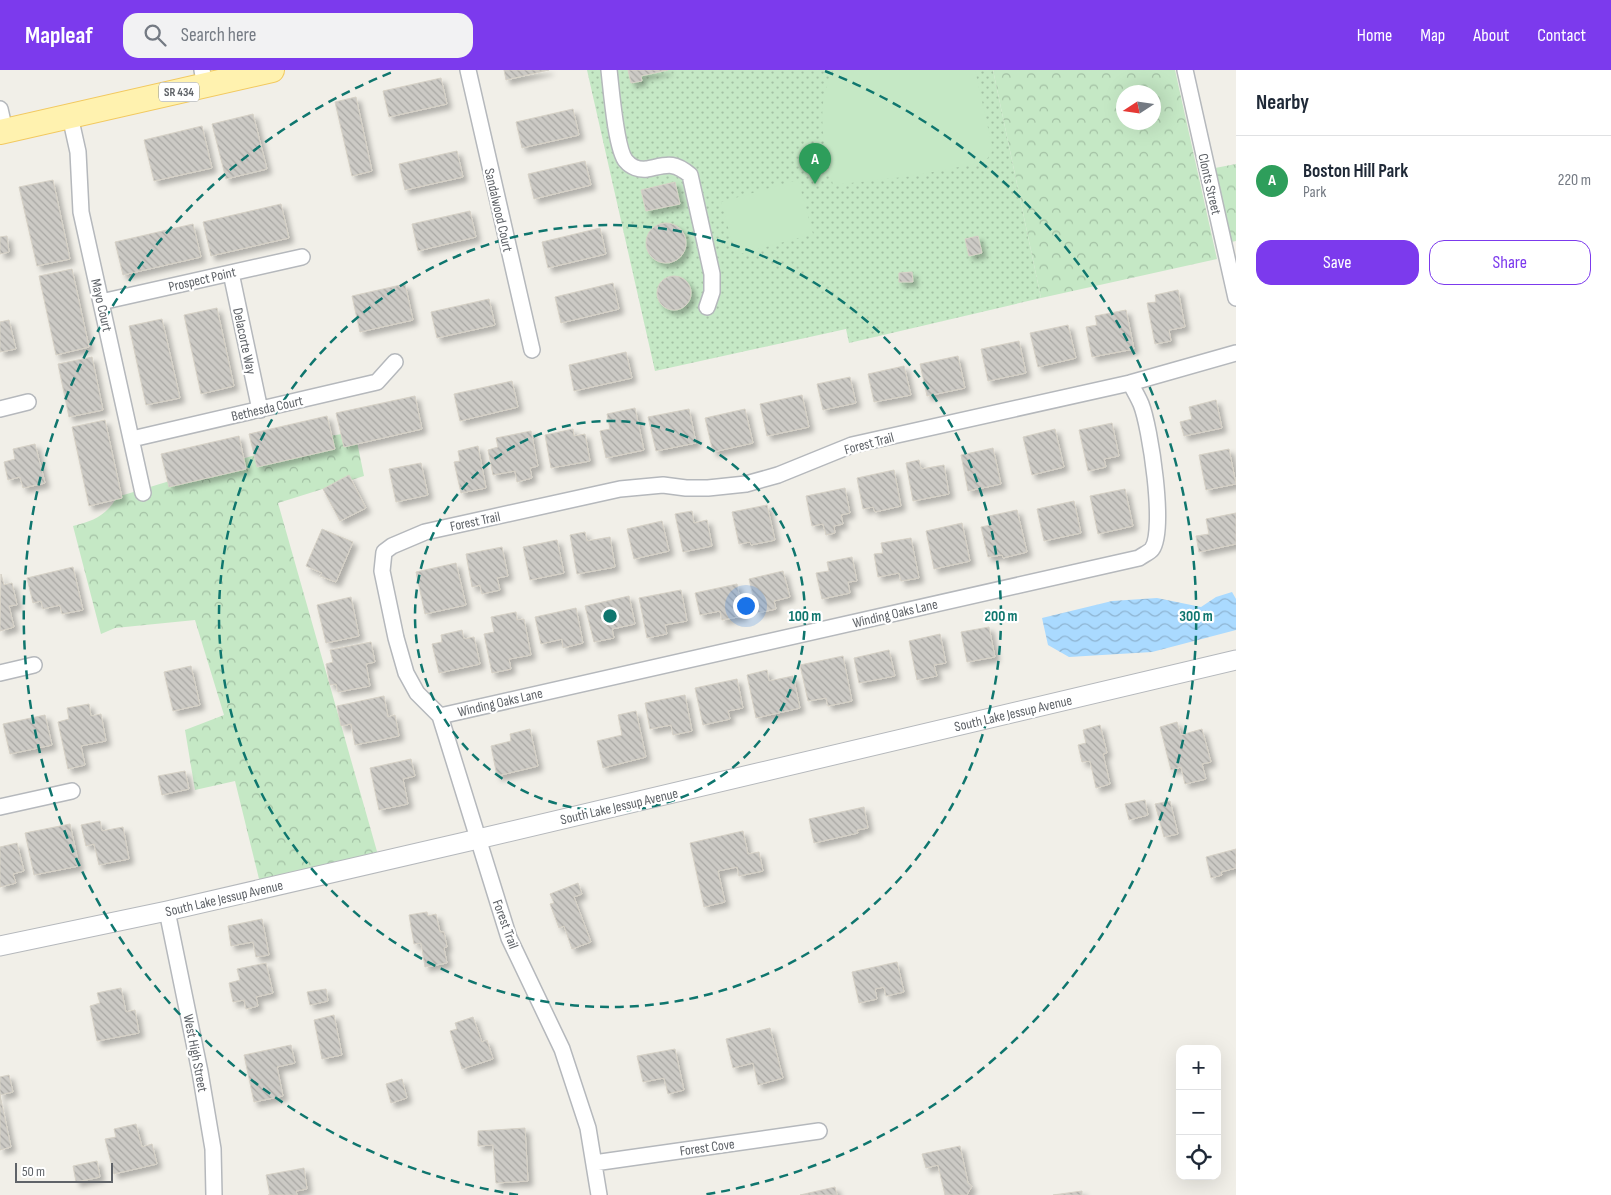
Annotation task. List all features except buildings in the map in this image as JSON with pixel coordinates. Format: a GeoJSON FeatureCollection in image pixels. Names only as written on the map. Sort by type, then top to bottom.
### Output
{"type":"FeatureCollection","features":[{"type":"Feature","properties":{"kind":"main road","name":"SR 434"},"geometry":{"type":"LineString","coordinates":[[2,124],[78,114],[204,78],[272,70]]}},
{"type":"Feature","properties":{"kind":"street","name":"Sandalwood Court"},"geometry":{"type":"LineString","coordinates":[[468,70],[532,350]]}},
{"type":"Feature","properties":{"kind":"street"},"geometry":{"type":"LineString","coordinates":[[609,70],[620,148],[625,161],[635,168],[645,170],[660,166],[679,166],[690,175],[712,274],[712,292],[707,307]]}},
{"type":"Feature","properties":{"kind":"street","name":"Clonts Street"},"geometry":{"type":"LineString","coordinates":[[1185,70],[1236,298]]}},
{"type":"Feature","properties":{"kind":"street","name":"Mayo Court"},"geometry":{"type":"LineString","coordinates":[[78,114],[81,212],[143,493]]}},
{"type":"Feature","properties":{"kind":"street","name":"Prospect Point"},"geometry":{"type":"LineString","coordinates":[[102,302],[302,257]]}},
{"type":"Feature","properties":{"kind":"street","name":"Delacorte Way"},"geometry":{"type":"LineString","coordinates":[[230,273],[260,410]]}},
{"type":"Feature","properties":{"kind":"street","name":"Forest Trail"},"geometry":{"type":"LineString","coordinates":[[599,1195],[588,1128],[562,1049],[509,938],[440,716],[417,693],[406,673],[396,638],[382,571],[384,552],[392,546],[425,532],[620,489],[664,486],[700,488],[746,484],[778,476],[852,445],[1130,383],[1236,353]]}},
{"type":"Feature","properties":{"kind":"street","name":"Bethesda Court"},"geometry":{"type":"LineString","coordinates":[[132,439],[377,382],[395,362]]}},
{"type":"Feature","properties":{"kind":"street","name":"Winding Oaks Lane"},"geometry":{"type":"LineString","coordinates":[[440,716],[1139,558],[1152,549],[1156,534],[1158,499],[1142,405],[1130,383]]}},
{"type":"Feature","properties":{"kind":"street"},"geometry":{"type":"LineString","coordinates":[[0,409],[28,402]]}},
{"type":"Feature","properties":{"kind":"street","name":"South Lake Jessup Avenue"},"geometry":{"type":"LineString","coordinates":[[0,946],[166,911],[478,839],[1236,660]]}},
{"type":"Feature","properties":{"kind":"street"},"geometry":{"type":"LineString","coordinates":[[0,673],[34,665]]}},
{"type":"Feature","properties":{"kind":"street"},"geometry":{"type":"LineString","coordinates":[[0,807],[72,791]]}},
{"type":"Feature","properties":{"kind":"street","name":"West High Street"},"geometry":{"type":"LineString","coordinates":[[166,911],[200,1072],[213,1149],[214,1195]]}},
{"type":"Feature","properties":{"kind":"street","name":"Forest Cove"},"geometry":{"type":"LineString","coordinates":[[594,1163],[819,1131]]}},
{"type":"Feature","properties":{"kind":"green space"},"geometry":{"type":"Polygon","coordinates":[[[587,70],[993,70],[1041,298],[849,343],[846,329],[655,371],[587,70]]]}},
{"type":"Feature","properties":{"kind":"green space"},"geometry":{"type":"Polygon","coordinates":[[[834,70],[975,70],[993,150],[985,162],[912,176],[833,185],[824,142],[822,112],[828,84],[834,70]]]}},
{"type":"Feature","properties":{"kind":"green space"},"geometry":{"type":"Polygon","coordinates":[[[993,70],[1175,70],[1217,259],[1041,298],[993,70]]]}},
{"type":"Feature","properties":{"kind":"green space"},"geometry":{"type":"Polygon","coordinates":[[[1236,164],[1236,241],[1231,242],[1215,168],[1236,164]]]}},
{"type":"Feature","properties":{"kind":"green space"},"geometry":{"type":"Polygon","coordinates":[[[798,180],[813,234],[736,255],[721,202],[798,180]]]}},
{"type":"Feature","properties":{"kind":"green space"},"geometry":{"type":"Polygon","coordinates":[[[355,432],[364,476],[278,503],[378,855],[260,883],[235,781],[195,790],[185,730],[224,715],[195,620],[115,628],[101,634],[73,526],[98,517],[108,509],[117,497],[304,440],[355,432]]]}},
{"type":"Feature","properties":{"kind":"water"},"geometry":{"type":"Polygon","coordinates":[[[1232,592],[1236,599],[1236,630],[1152,652],[1069,657],[1048,645],[1042,618],[1112,601],[1157,598],[1201,607],[1216,597],[1232,592]]]}},
{"type":"Feature","properties":{"kind":"place","name":"Boston Hill Park"},"geometry":{"type":"Point","coordinates":[815,184]}}]}
